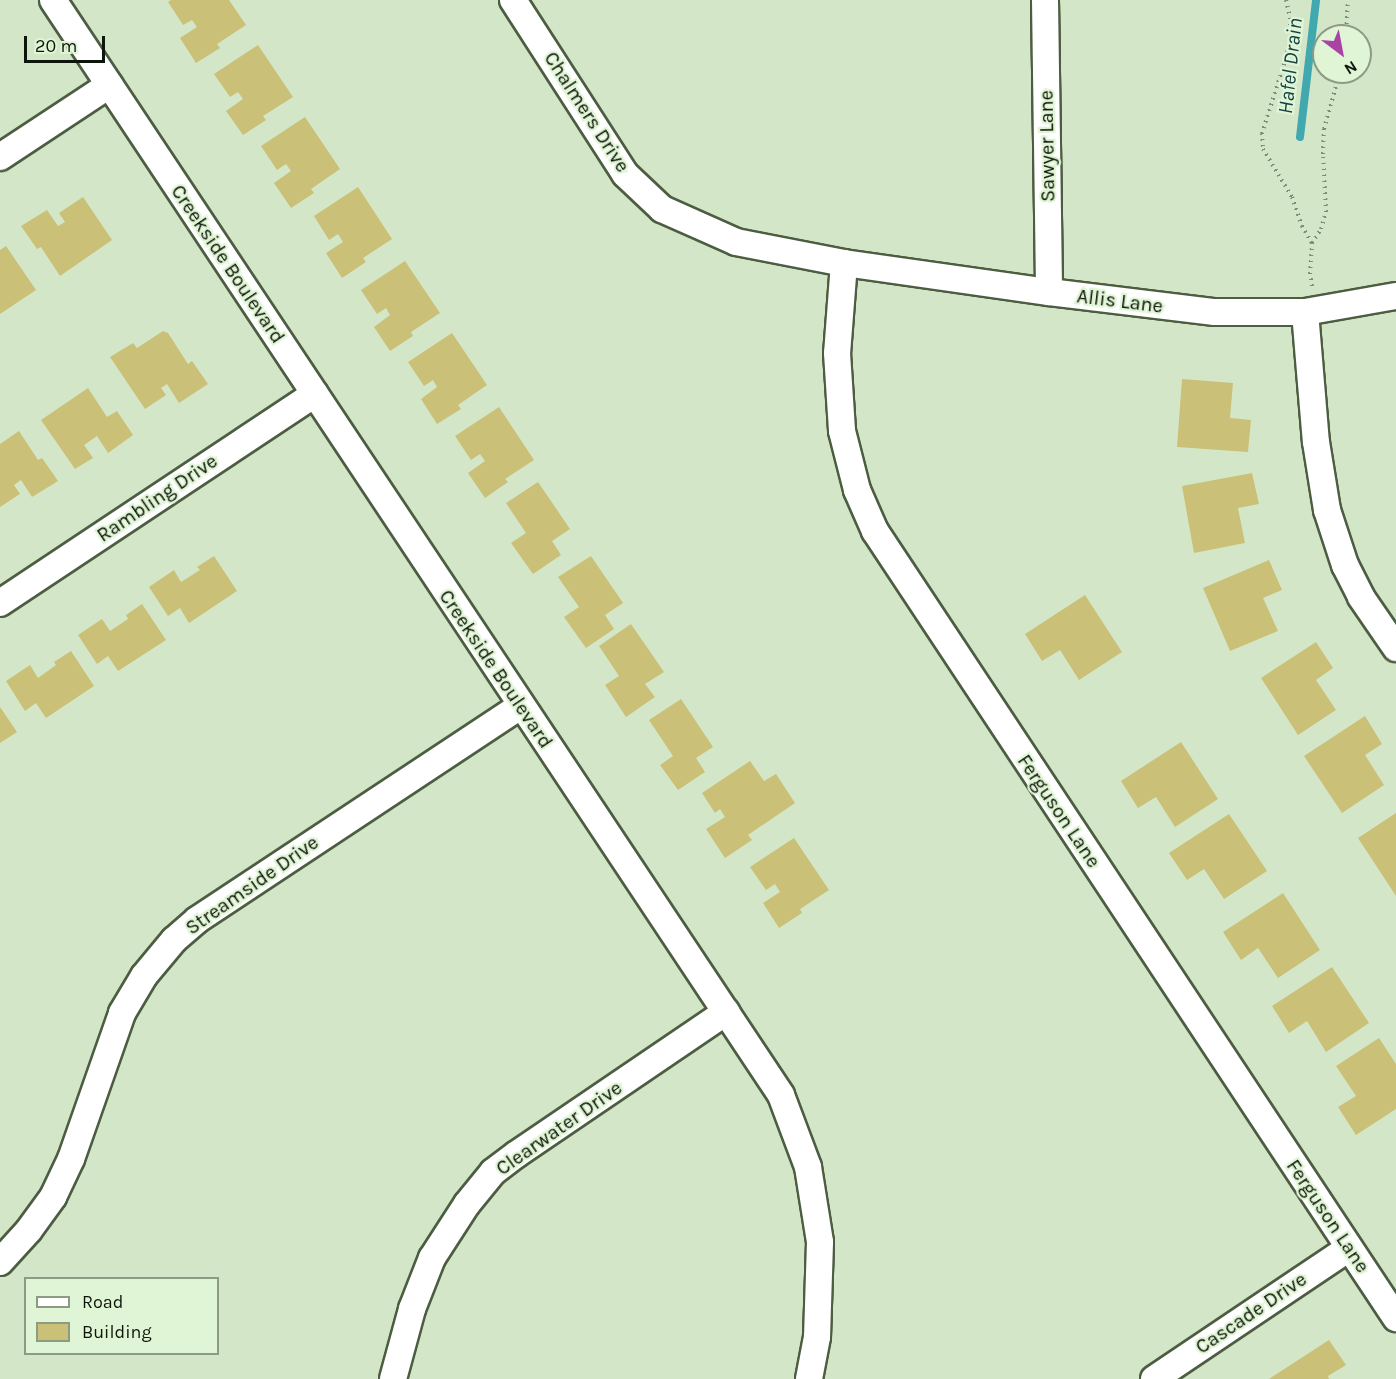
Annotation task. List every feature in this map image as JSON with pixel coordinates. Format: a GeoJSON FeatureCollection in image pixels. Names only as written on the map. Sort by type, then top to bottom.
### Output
{"type":"FeatureCollection","features":[{"type":"Feature","properties":{"kind":"street","name":"Creekside Boulevard"},"geometry":{"type":"LineString","coordinates":[[53,0],[520,706],[781,1095],[808,1167],[820,1242],[817,1337],[809,1379]]}},
{"type":"Feature","properties":{"kind":"street","name":"Chalmers Drive"},"geometry":{"type":"LineString","coordinates":[[513,0],[625,174],[662,209],[736,242],[844,263]]}},
{"type":"Feature","properties":{"kind":"street","name":"Sawyer Lane"},"geometry":{"type":"LineString","coordinates":[[1045,0],[1049,292]]}},
{"type":"Feature","properties":{"kind":"street"},"geometry":{"type":"LineString","coordinates":[[0,157],[109,85]]}},
{"type":"Feature","properties":{"kind":"street","name":"Allis Lane"},"geometry":{"type":"LineString","coordinates":[[844,263],[1049,292],[1215,312],[1311,311],[1396,296]]}},
{"type":"Feature","properties":{"kind":"street","name":"Ferguson Lane"},"geometry":{"type":"LineString","coordinates":[[844,263],[837,354],[842,431],[857,490],[875,531],[1396,1318]]}},
{"type":"Feature","properties":{"kind":"street"},"geometry":{"type":"LineString","coordinates":[[1311,311],[1316,442],[1328,510],[1345,565],[1361,597],[1396,648]]}},
{"type":"Feature","properties":{"kind":"street","name":"Rambling Drive"},"geometry":{"type":"LineString","coordinates":[[0,603],[315,394]]}},
{"type":"Feature","properties":{"kind":"street","name":"Streamside Drive"},"geometry":{"type":"LineString","coordinates":[[0,1262],[29,1230],[53,1197],[71,1159],[122,1013],[144,976],[174,940],[197,920],[520,706]]}},
{"type":"Feature","properties":{"kind":"street","name":"Clearwater Drive"},"geometry":{"type":"LineString","coordinates":[[393,1379],[412,1309],[432,1258],[467,1204],[494,1172],[726,1012]]}},
{"type":"Feature","properties":{"kind":"street","name":"Cascade Drive"},"geometry":{"type":"LineString","coordinates":[[1154,1379],[1349,1248]]}},
{"type":"Feature","properties":{"kind":"path"},"geometry":{"type":"LineString","coordinates":[[1286,0],[1290,18],[1290,39],[1287,58],[1264,124],[1263,148],[1292,197],[1302,226],[1312,243]]}},
{"type":"Feature","properties":{"kind":"path"},"geometry":{"type":"LineString","coordinates":[[1347,24],[1348,0]]}},
{"type":"Feature","properties":{"kind":"path"},"geometry":{"type":"LineString","coordinates":[[1311,311],[1312,243],[1321,229],[1326,212],[1324,129],[1337,84]]}},
{"type":"Feature","properties":{"kind":"building"},"geometry":{"type":"Polygon","coordinates":[[[171,0],[229,0],[246,25],[217,44],[220,48],[196,63],[180,38],[197,27],[192,20],[183,25],[168,2],[171,0]]]}},
{"type":"Feature","properties":{"kind":"building"},"geometry":{"type":"Polygon","coordinates":[[[258,45],[293,97],[263,116],[266,120],[243,135],[226,111],[243,99],[238,92],[230,97],[214,74],[258,45]]]}},
{"type":"Feature","properties":{"kind":"building"},"geometry":{"type":"Polygon","coordinates":[[[305,117],[340,169],[311,189],[314,193],[291,208],[274,183],[291,171],[286,164],[277,170],[261,146],[305,117]]]}},
{"type":"Feature","properties":{"kind":"building"},"geometry":{"type":"Polygon","coordinates":[[[358,187],[392,239],[363,258],[366,262],[342,278],[326,253],[343,242],[338,234],[329,240],[314,216],[358,187]]]}},
{"type":"Feature","properties":{"kind":"building"},"geometry":{"type":"Polygon","coordinates":[[[83,197],[112,240],[60,276],[41,247],[37,249],[21,226],[47,210],[58,226],[65,222],[59,213],[83,197]]]}},
{"type":"Feature","properties":{"kind":"building"},"geometry":{"type":"Polygon","coordinates":[[[6,246],[36,290],[0,314],[0,250],[6,246]]]}},
{"type":"Feature","properties":{"kind":"building"},"geometry":{"type":"Polygon","coordinates":[[[405,261],[440,313],[411,332],[413,336],[390,351],[374,327],[390,315],[386,308],[377,314],[361,290],[405,261]]]}},
{"type":"Feature","properties":{"kind":"building"},"geometry":{"type":"Polygon","coordinates":[[[163,331],[168,333],[188,364],[192,361],[208,384],[179,403],[167,384],[161,388],[166,395],[145,409],[110,357],[133,343],[137,348],[163,331]]]}},
{"type":"Feature","properties":{"kind":"building"},"geometry":{"type":"Polygon","coordinates":[[[452,333],[487,385],[458,405],[461,409],[437,424],[421,399],[437,387],[433,380],[424,386],[408,362],[452,333]]]}},
{"type":"Feature","properties":{"kind":"building"},"geometry":{"type":"Polygon","coordinates":[[[1182,379],[1233,383],[1230,418],[1251,420],[1248,452],[1177,447],[1182,379]]]}},
{"type":"Feature","properties":{"kind":"building"},"geometry":{"type":"Polygon","coordinates":[[[88,388],[107,417],[117,411],[133,435],[108,453],[97,436],[84,445],[93,458],[75,469],[41,420],[88,388]]]}},
{"type":"Feature","properties":{"kind":"building"},"geometry":{"type":"Polygon","coordinates":[[[499,407],[534,460],[505,479],[508,482],[485,498],[468,473],[485,461],[480,454],[471,460],[455,436],[499,407]]]}},
{"type":"Feature","properties":{"kind":"building"},"geometry":{"type":"Polygon","coordinates":[[[19,431],[38,460],[42,458],[58,481],[32,497],[21,480],[14,485],[20,494],[0,507],[0,444],[19,431]]]}},
{"type":"Feature","properties":{"kind":"building"},"geometry":{"type":"Polygon","coordinates":[[[1252,473],[1259,504],[1238,508],[1245,543],[1194,553],[1182,486],[1252,473]]]}},
{"type":"Feature","properties":{"kind":"building"},"geometry":{"type":"Polygon","coordinates":[[[538,482],[570,529],[552,541],[561,555],[533,574],[511,543],[526,533],[506,503],[538,482]]]}},
{"type":"Feature","properties":{"kind":"building"},"geometry":{"type":"Polygon","coordinates":[[[214,556],[237,591],[189,623],[180,608],[168,616],[149,587],[174,570],[181,582],[200,570],[197,567],[214,556]]]}},
{"type":"Feature","properties":{"kind":"building"},"geometry":{"type":"Polygon","coordinates":[[[591,556],[623,603],[605,615],[614,629],[586,648],[564,617],[579,607],[558,577],[591,556]]]}},
{"type":"Feature","properties":{"kind":"building"},"geometry":{"type":"Polygon","coordinates":[[[1269,560],[1282,590],[1263,598],[1278,631],[1230,651],[1203,588],[1269,560]]]}},
{"type":"Feature","properties":{"kind":"building"},"geometry":{"type":"Polygon","coordinates":[[[1085,595],[1122,652],[1079,680],[1060,650],[1042,661],[1025,634],[1085,595]]]}},
{"type":"Feature","properties":{"kind":"building"},"geometry":{"type":"Polygon","coordinates":[[[142,604],[166,640],[118,671],[108,656],[97,664],[78,635],[102,619],[110,631],[128,619],[126,615],[142,604]]]}},
{"type":"Feature","properties":{"kind":"building"},"geometry":{"type":"Polygon","coordinates":[[[631,624],[664,672],[645,684],[655,697],[626,717],[605,685],[619,676],[599,646],[631,624]]]}},
{"type":"Feature","properties":{"kind":"building"},"geometry":{"type":"Polygon","coordinates":[[[1316,642],[1333,668],[1316,680],[1336,710],[1298,735],[1261,678],[1316,642]]]}},
{"type":"Feature","properties":{"kind":"building"},"geometry":{"type":"Polygon","coordinates":[[[71,651],[94,686],[46,718],[36,703],[25,711],[6,681],[30,665],[38,678],[56,665],[54,662],[71,651]]]}},
{"type":"Feature","properties":{"kind":"building"},"geometry":{"type":"Polygon","coordinates":[[[681,699],[713,747],[696,758],[705,772],[678,790],[660,765],[673,756],[649,720],[681,699]]]}},
{"type":"Feature","properties":{"kind":"building"},"geometry":{"type":"Polygon","coordinates":[[[0,707],[17,732],[0,743],[0,707]]]}},
{"type":"Feature","properties":{"kind":"building"},"geometry":{"type":"Polygon","coordinates":[[[1365,716],[1382,744],[1365,755],[1384,785],[1342,813],[1304,756],[1365,716]]]}},
{"type":"Feature","properties":{"kind":"building"},"geometry":{"type":"Polygon","coordinates":[[[1181,742],[1218,799],[1175,827],[1156,797],[1138,808],[1121,781],[1181,742]]]}},
{"type":"Feature","properties":{"kind":"building"},"geometry":{"type":"Polygon","coordinates":[[[750,761],[764,781],[776,774],[795,803],[748,835],[752,840],[725,858],[706,829],[725,817],[720,809],[715,813],[702,793],[750,761]]]}},
{"type":"Feature","properties":{"kind":"building"},"geometry":{"type":"Polygon","coordinates":[[[1396,813],[1396,896],[1358,838],[1396,813]]]}},
{"type":"Feature","properties":{"kind":"building"},"geometry":{"type":"Polygon","coordinates":[[[1229,814],[1267,871],[1224,899],[1204,869],[1187,880],[1169,853],[1229,814]]]}},
{"type":"Feature","properties":{"kind":"building"},"geometry":{"type":"Polygon","coordinates":[[[794,838],[829,890],[800,909],[802,913],[779,928],[763,903],[780,892],[775,884],[766,890],[750,867],[794,838]]]}},
{"type":"Feature","properties":{"kind":"building"},"geometry":{"type":"Polygon","coordinates":[[[1283,893],[1320,950],[1278,978],[1258,948],[1241,960],[1223,932],[1283,893]]]}},
{"type":"Feature","properties":{"kind":"building"},"geometry":{"type":"Polygon","coordinates":[[[1332,967],[1369,1023],[1326,1052],[1307,1021],[1289,1033],[1272,1006],[1332,967]]]}},
{"type":"Feature","properties":{"kind":"building"},"geometry":{"type":"Polygon","coordinates":[[[1379,1038],[1396,1064],[1396,1109],[1356,1135],[1338,1107],[1356,1096],[1336,1066],[1379,1038]]]}},
{"type":"Feature","properties":{"kind":"building"},"geometry":{"type":"Polygon","coordinates":[[[1329,1340],[1346,1365],[1328,1376],[1329,1379],[1269,1379],[1329,1340]]]}},
{"type":"Feature","properties":{"kind":"waterway","name":"Hafel Drain"},"geometry":{"type":"LineString","coordinates":[[1300,137],[1316,0]]}}]}
